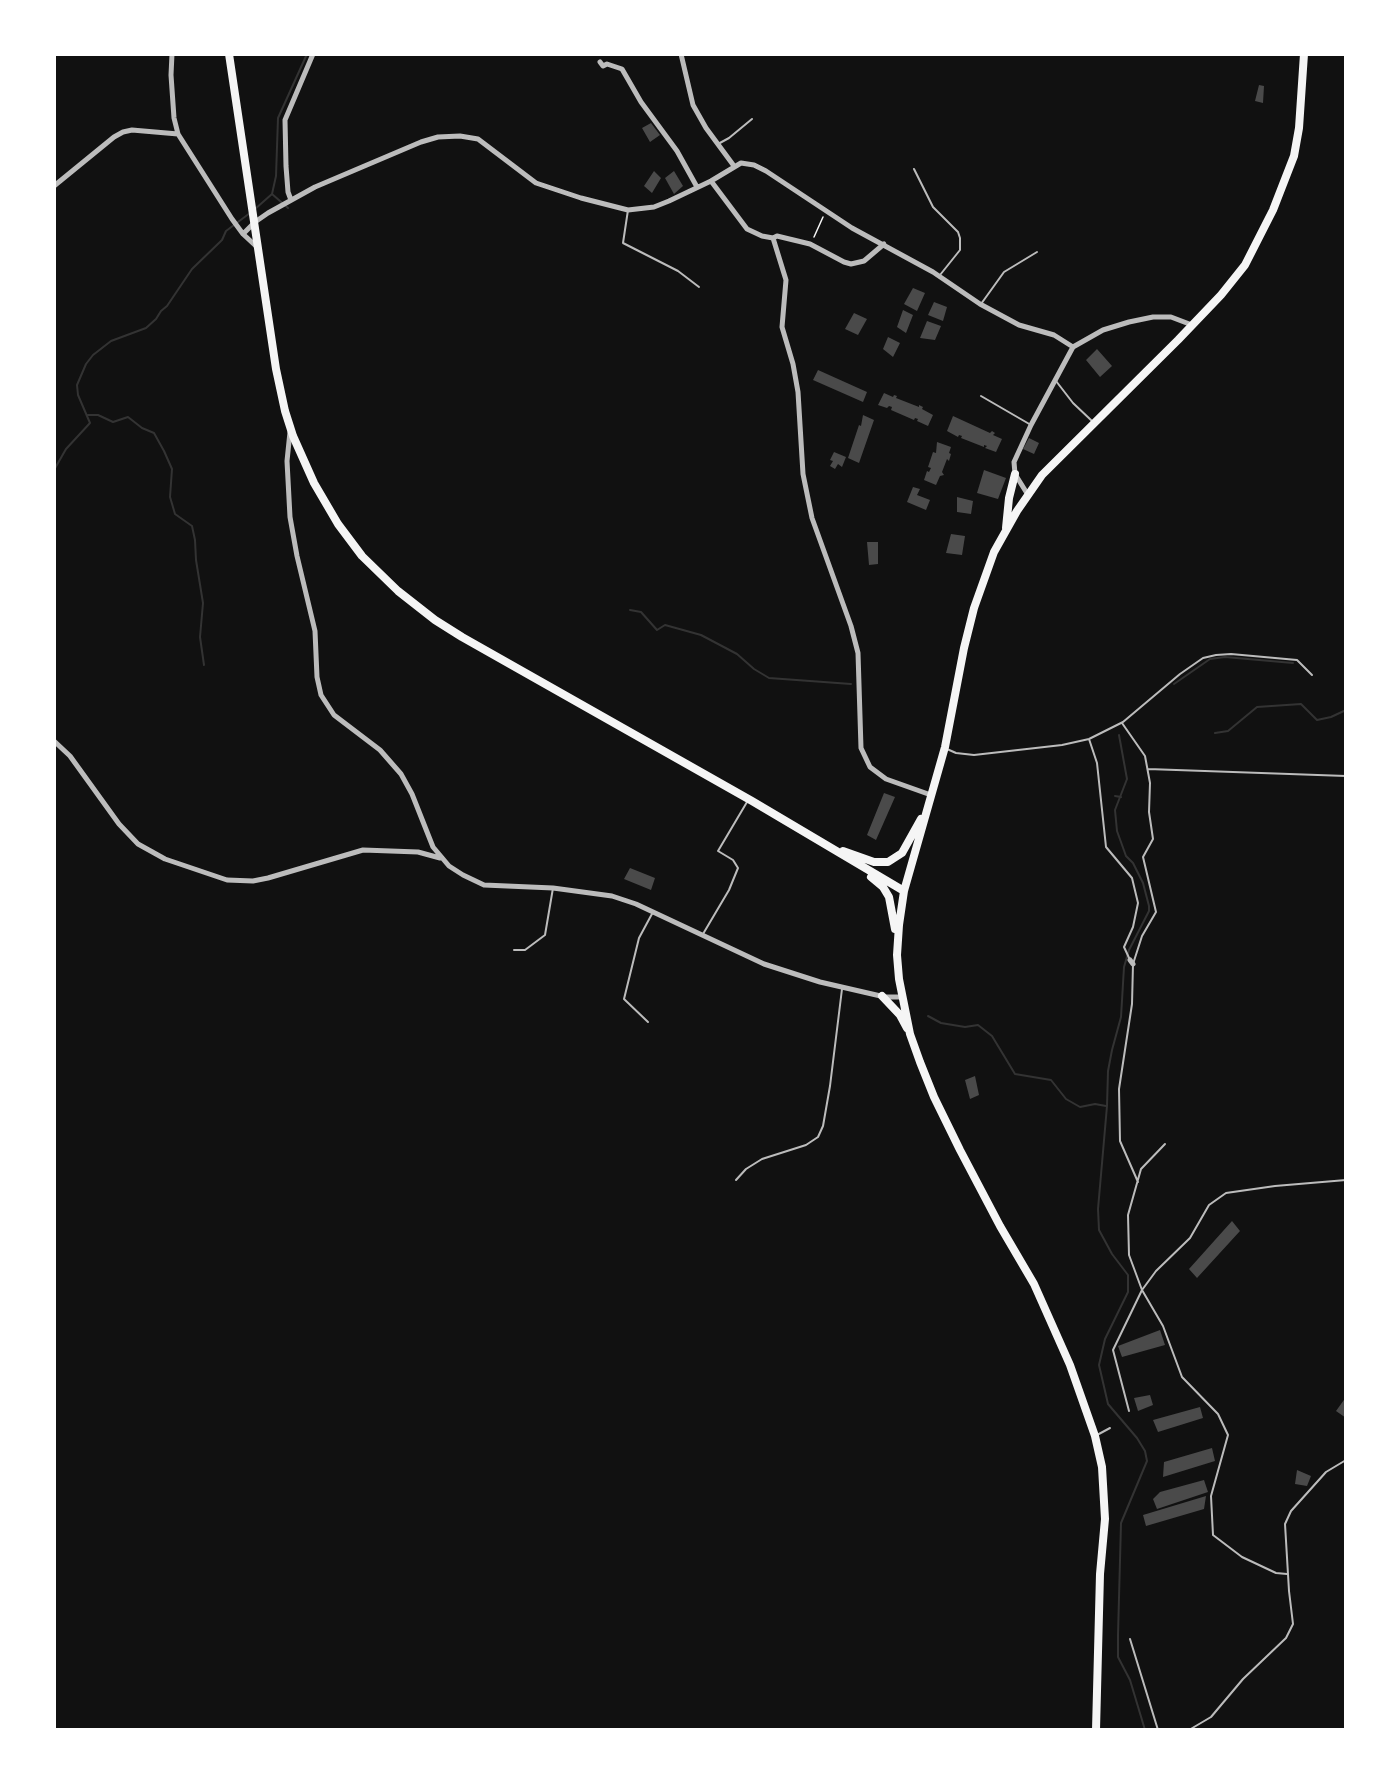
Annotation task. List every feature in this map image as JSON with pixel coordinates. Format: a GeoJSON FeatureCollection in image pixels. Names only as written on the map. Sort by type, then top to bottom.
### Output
{"type":"FeatureCollection","features":[{"type":"Feature","properties":{"kind":"main road"},"geometry":{"type":"LineString","coordinates":[[229,54],[276,369],[291,430],[314,483],[349,538],[375,570],[420,609],[462,637],[520,672],[749,799],[904,891]]}},
{"type":"Feature","properties":{"kind":"main road"},"geometry":{"type":"LineString","coordinates":[[910,1034],[899,979],[898,941],[904,891],[945,747],[974,608],[994,552],[1042,475],[1192,325],[1245,265],[1273,210],[1291,165],[1298,138],[1304,54]]}},
{"type":"Feature","properties":{"kind":"main road"},"geometry":{"type":"LineString","coordinates":[[1005,533],[1009,498],[1016,474]]}},
{"type":"Feature","properties":{"kind":"main road"},"geometry":{"type":"LineString","coordinates":[[810,836],[859,858],[874,862],[888,862],[902,853],[926,810]]}},
{"type":"Feature","properties":{"kind":"main road"},"geometry":{"type":"LineString","coordinates":[[849,859],[877,881],[889,897],[898,941]]}},
{"type":"Feature","properties":{"kind":"main road"},"geometry":{"type":"LineString","coordinates":[[882,996],[900,1015],[910,1034],[934,1097],[955,1140],[1000,1226],[1034,1284],[1070,1365],[1095,1436],[1102,1467],[1105,1519],[1100,1574],[1096,1730]]}},
{"type":"Feature","properties":{"kind":"street"},"geometry":{"type":"LineString","coordinates":[[172,54],[174,118],[178,134],[238,228],[259,247]]}},
{"type":"Feature","properties":{"kind":"street"},"geometry":{"type":"LineString","coordinates":[[291,200],[288,192],[286,166],[285,120],[313,54]]}},
{"type":"Feature","properties":{"kind":"street"},"geometry":{"type":"LineString","coordinates":[[681,54],[693,105],[734,166]]}},
{"type":"Feature","properties":{"kind":"street"},"geometry":{"type":"LineString","coordinates":[[600,62],[603,66],[607,64],[622,69],[641,102],[677,151],[697,187]]}},
{"type":"Feature","properties":{"kind":"street"},"geometry":{"type":"LineString","coordinates":[[54,186],[123,132],[132,130],[178,134]]}},
{"type":"Feature","properties":{"kind":"street"},"geometry":{"type":"LineString","coordinates":[[243,234],[253,214],[268,213],[333,179],[438,137],[460,136],[478,140],[536,183],[628,210],[654,207],[711,181],[741,163],[754,165],[852,228],[884,244],[980,304],[1019,325],[1054,334],[1073,347]]}},
{"type":"Feature","properties":{"kind":"street"},"geometry":{"type":"LineString","coordinates":[[711,181],[747,229],[762,236],[773,238],[777,236],[810,244],[851,264],[864,261],[884,244]]}},
{"type":"Feature","properties":{"kind":"street"},"geometry":{"type":"LineString","coordinates":[[773,238],[786,280],[782,327],[793,364],[798,392],[804,474],[812,518],[851,626],[858,653],[861,748],[870,767],[886,779],[930,795]]}},
{"type":"Feature","properties":{"kind":"street"},"geometry":{"type":"LineString","coordinates":[[1028,495],[1016,474],[1014,462],[1054,378],[1073,347],[1103,330],[1154,316],[1171,317],[1192,325]]}},
{"type":"Feature","properties":{"kind":"street"},"geometry":{"type":"LineString","coordinates":[[291,430],[287,461],[290,517],[315,631],[321,695],[334,715],[380,750],[400,774],[412,794],[433,847],[442,859]]}},
{"type":"Feature","properties":{"kind":"street"},"geometry":{"type":"LineString","coordinates":[[54,741],[70,756],[118,824],[138,844],[165,859],[227,880],[245,881],[268,878],[363,850],[431,854],[483,885],[553,888],[612,896],[653,912],[764,964],[842,987],[882,996],[903,997]]}},
{"type":"Feature","properties":{"kind":"lane"},"geometry":{"type":"LineString","coordinates":[[718,144],[753,119]]}},
{"type":"Feature","properties":{"kind":"lane"},"geometry":{"type":"LineString","coordinates":[[914,169],[933,207],[958,232],[960,238],[960,250],[939,277]]}},
{"type":"Feature","properties":{"kind":"lane"},"geometry":{"type":"LineString","coordinates":[[628,210],[623,243],[678,271],[699,287]]}},
{"type":"Feature","properties":{"kind":"lane"},"geometry":{"type":"LineString","coordinates":[[980,304],[1004,272],[1037,252]]}},
{"type":"Feature","properties":{"kind":"lane"},"geometry":{"type":"LineString","coordinates":[[1054,378],[1073,403],[1094,422]]}},
{"type":"Feature","properties":{"kind":"lane"},"geometry":{"type":"LineString","coordinates":[[981,396],[1031,425]]}},
{"type":"Feature","properties":{"kind":"lane"},"geometry":{"type":"LineString","coordinates":[[945,747],[956,753],[974,755],[1062,745],[1089,739],[1122,723],[1203,658],[1231,654],[1297,660],[1312,675]]}},
{"type":"Feature","properties":{"kind":"lane"},"geometry":{"type":"LineString","coordinates":[[1122,723],[1145,756],[1150,783],[1149,812],[1153,839],[1143,857],[1156,912],[1142,936],[1132,962],[1132,1004],[1119,1089],[1120,1141],[1138,1183]]}},
{"type":"Feature","properties":{"kind":"lane"},"geometry":{"type":"LineString","coordinates":[[1089,739],[1097,763],[1106,847],[1132,878],[1138,903],[1133,927],[1124,948],[1132,962]]}},
{"type":"Feature","properties":{"kind":"lane"},"geometry":{"type":"LineString","coordinates":[[1147,769],[1346,776]]}},
{"type":"Feature","properties":{"kind":"lane"},"geometry":{"type":"LineString","coordinates":[[702,936],[729,890],[738,868],[733,860],[718,851],[749,799]]}},
{"type":"Feature","properties":{"kind":"lane"},"geometry":{"type":"LineString","coordinates":[[514,950],[525,951],[545,935],[553,888]]}},
{"type":"Feature","properties":{"kind":"lane"},"geometry":{"type":"LineString","coordinates":[[648,1022],[624,999],[639,938],[653,912]]}},
{"type":"Feature","properties":{"kind":"lane"},"geometry":{"type":"LineString","coordinates":[[736,1180],[746,1169],[762,1159],[806,1145],[818,1137],[823,1126],[830,1086],[842,987]]}},
{"type":"Feature","properties":{"kind":"lane"},"geometry":{"type":"LineString","coordinates":[[1165,1143],[1141,1168],[1128,1215],[1129,1255],[1142,1290],[1163,1326],[1182,1377],[1218,1414],[1228,1435],[1211,1496],[1213,1534],[1242,1557],[1276,1573],[1287,1574]]}},
{"type":"Feature","properties":{"kind":"lane"},"geometry":{"type":"LineString","coordinates":[[1129,1411],[1113,1350],[1142,1290],[1156,1271],[1190,1238],[1209,1205],[1226,1193],[1346,1180]]}},
{"type":"Feature","properties":{"kind":"lane"},"geometry":{"type":"LineString","coordinates":[[1095,1436],[1110,1428]]}},
{"type":"Feature","properties":{"kind":"lane"},"geometry":{"type":"LineString","coordinates":[[1189,1730],[1211,1717],[1243,1680],[1286,1638],[1293,1624],[1287,1574],[1285,1524],[1326,1472],[1346,1460]]}},
{"type":"Feature","properties":{"kind":"lane"},"geometry":{"type":"LineString","coordinates":[[1130,1639],[1158,1730]]}},
{"type":"Feature","properties":{"kind":"path"},"geometry":{"type":"LineString","coordinates":[[810,244],[826,211]]}},
{"type":"Feature","properties":{"kind":"building"},"geometry":{"type":"Polygon","coordinates":[[[1259,85],[1264,86],[1263,103],[1255,101],[1259,85]]]}},
{"type":"Feature","properties":{"kind":"building"},"geometry":{"type":"Polygon","coordinates":[[[651,123],[660,135],[650,142],[642,128],[651,123]]]}},
{"type":"Feature","properties":{"kind":"building"},"geometry":{"type":"Polygon","coordinates":[[[654,171],[661,178],[652,193],[644,186],[654,171]]]}},
{"type":"Feature","properties":{"kind":"building"},"geometry":{"type":"Polygon","coordinates":[[[674,171],[683,186],[674,194],[665,178],[674,171]]]}},
{"type":"Feature","properties":{"kind":"building"},"geometry":{"type":"Polygon","coordinates":[[[913,288],[925,293],[917,311],[904,304],[913,288]]]}},
{"type":"Feature","properties":{"kind":"building"},"geometry":{"type":"Polygon","coordinates":[[[934,302],[947,307],[943,321],[928,315],[934,302]]]}},
{"type":"Feature","properties":{"kind":"building"},"geometry":{"type":"Polygon","coordinates":[[[903,310],[913,315],[906,333],[897,327],[903,310]]]}},
{"type":"Feature","properties":{"kind":"building"},"geometry":{"type":"Polygon","coordinates":[[[854,313],[867,319],[858,335],[845,329],[854,313]]]}},
{"type":"Feature","properties":{"kind":"building"},"geometry":{"type":"Polygon","coordinates":[[[927,321],[941,326],[935,340],[920,338],[927,321]]]}},
{"type":"Feature","properties":{"kind":"building"},"geometry":{"type":"Polygon","coordinates":[[[888,337],[900,343],[893,357],[883,349],[888,337]]]}},
{"type":"Feature","properties":{"kind":"building"},"geometry":{"type":"Polygon","coordinates":[[[1097,349],[1112,366],[1100,377],[1086,360],[1097,349]]]}},
{"type":"Feature","properties":{"kind":"building"},"geometry":{"type":"Polygon","coordinates":[[[818,370],[867,392],[863,402],[813,380],[818,370]]]}},
{"type":"Feature","properties":{"kind":"building"},"geometry":{"type":"Polygon","coordinates":[[[884,393],[923,407],[922,409],[933,415],[928,426],[917,421],[918,419],[914,420],[891,410],[892,407],[878,405],[884,393]]]}},
{"type":"Feature","properties":{"kind":"building"},"geometry":{"type":"Polygon","coordinates":[[[863,415],[874,420],[859,463],[848,458],[863,415]]]}},
{"type":"Feature","properties":{"kind":"building"},"geometry":{"type":"Polygon","coordinates":[[[953,416],[990,433],[992,431],[995,433],[993,435],[1002,439],[996,452],[985,448],[987,446],[984,445],[984,447],[947,431],[953,416]]]}},
{"type":"Feature","properties":{"kind":"building"},"geometry":{"type":"Polygon","coordinates":[[[1029,438],[1039,443],[1034,454],[1023,449],[1029,438]]]}},
{"type":"Feature","properties":{"kind":"building"},"geometry":{"type":"Polygon","coordinates":[[[937,442],[951,447],[949,453],[951,454],[942,472],[944,475],[940,476],[936,485],[924,480],[927,471],[929,472],[931,468],[928,467],[933,452],[936,453],[937,442]]]}},
{"type":"Feature","properties":{"kind":"building"},"geometry":{"type":"Polygon","coordinates":[[[834,452],[846,457],[842,467],[838,464],[835,469],[830,466],[834,452]]]}},
{"type":"Feature","properties":{"kind":"building"},"geometry":{"type":"Polygon","coordinates":[[[984,470],[1006,478],[998,499],[977,493],[984,470]]]}},
{"type":"Feature","properties":{"kind":"building"},"geometry":{"type":"Polygon","coordinates":[[[913,487],[920,489],[917,495],[930,500],[926,510],[907,502],[913,487]]]}},
{"type":"Feature","properties":{"kind":"building"},"geometry":{"type":"Polygon","coordinates":[[[957,497],[973,501],[971,514],[957,512],[957,497]]]}},
{"type":"Feature","properties":{"kind":"building"},"geometry":{"type":"Polygon","coordinates":[[[951,534],[965,536],[962,555],[946,553],[951,534]]]}},
{"type":"Feature","properties":{"kind":"building"},"geometry":{"type":"Polygon","coordinates":[[[867,542],[878,542],[878,564],[869,565],[867,542]]]}},
{"type":"Feature","properties":{"kind":"building"},"geometry":{"type":"Polygon","coordinates":[[[884,793],[895,797],[876,840],[867,835],[884,793]]]}},
{"type":"Feature","properties":{"kind":"building"},"geometry":{"type":"Polygon","coordinates":[[[630,868],[655,878],[651,890],[624,879],[630,868]]]}},
{"type":"Feature","properties":{"kind":"building"},"geometry":{"type":"Polygon","coordinates":[[[975,1076],[979,1095],[970,1099],[965,1080],[975,1076]]]}},
{"type":"Feature","properties":{"kind":"building"},"geometry":{"type":"Polygon","coordinates":[[[1232,1221],[1240,1231],[1197,1278],[1189,1269],[1232,1221]]]}},
{"type":"Feature","properties":{"kind":"building"},"geometry":{"type":"Polygon","coordinates":[[[1160,1330],[1165,1345],[1122,1357],[1118,1346],[1160,1330]]]}},
{"type":"Feature","properties":{"kind":"building"},"geometry":{"type":"Polygon","coordinates":[[[1150,1395],[1153,1405],[1138,1411],[1134,1398],[1150,1395]]]}},
{"type":"Feature","properties":{"kind":"building"},"geometry":{"type":"Polygon","coordinates":[[[1346,1397],[1346,1418],[1336,1411],[1346,1397]]]}},
{"type":"Feature","properties":{"kind":"building"},"geometry":{"type":"Polygon","coordinates":[[[1200,1407],[1203,1418],[1158,1432],[1153,1420],[1200,1407]]]}},
{"type":"Feature","properties":{"kind":"building"},"geometry":{"type":"Polygon","coordinates":[[[1212,1448],[1215,1461],[1163,1477],[1164,1462],[1212,1448]]]}},
{"type":"Feature","properties":{"kind":"building"},"geometry":{"type":"Polygon","coordinates":[[[1297,1470],[1311,1476],[1307,1486],[1295,1484],[1297,1470]]]}},
{"type":"Feature","properties":{"kind":"building"},"geometry":{"type":"Polygon","coordinates":[[[1204,1480],[1208,1492],[1157,1509],[1153,1499],[1160,1492],[1204,1480]]]}},
{"type":"Feature","properties":{"kind":"building"},"geometry":{"type":"Polygon","coordinates":[[[1206,1496],[1204,1509],[1146,1526],[1143,1515],[1206,1496]]]}},
{"type":"Feature","properties":{"kind":"waterway"},"geometry":{"type":"LineString","coordinates":[[255,209],[272,194],[276,176],[278,118],[307,54]]}},
{"type":"Feature","properties":{"kind":"waterway"},"geometry":{"type":"LineString","coordinates":[[272,194],[288,208]]}},
{"type":"Feature","properties":{"kind":"waterway"},"geometry":{"type":"LineString","coordinates":[[54,470],[66,449],[90,423],[78,395],[77,385],[86,364],[93,355],[111,341],[146,328],[156,319],[192,269],[222,240],[226,231],[250,213]]}},
{"type":"Feature","properties":{"kind":"waterway"},"geometry":{"type":"LineString","coordinates":[[88,415],[98,415],[113,422],[128,417],[142,428],[154,433],[164,451],[172,469],[170,497],[175,514],[192,526],[195,540],[203,603],[200,637],[204,665]]}},
{"type":"Feature","properties":{"kind":"waterway"},"geometry":{"type":"LineString","coordinates":[[630,610],[641,612],[657,630],[665,625],[701,635],[737,654],[769,678],[851,684]]}},
{"type":"Feature","properties":{"kind":"waterway"},"geometry":{"type":"LineString","coordinates":[[1174,684],[1210,659],[1225,657],[1293,663]]}},
{"type":"Feature","properties":{"kind":"waterway"},"geometry":{"type":"LineString","coordinates":[[1215,733],[1228,731],[1257,707],[1301,704],[1317,720],[1346,710]]}},
{"type":"Feature","properties":{"kind":"waterway"},"geometry":{"type":"LineString","coordinates":[[1119,735],[1127,779],[1115,810],[1117,831],[1126,856],[1133,863],[1143,883],[1149,911],[1129,950],[1124,967],[1121,1017],[1108,1071],[1098,1209],[1099,1230],[1112,1254],[1128,1275],[1128,1292],[1105,1339],[1099,1365],[1108,1404],[1137,1438],[1145,1451],[1147,1461],[1121,1523],[1118,1635],[1118,1657],[1130,1680],[1145,1730]]}},
{"type":"Feature","properties":{"kind":"waterway"},"geometry":{"type":"LineString","coordinates":[[1115,796],[1121,797]]}},
{"type":"Feature","properties":{"kind":"waterway"},"geometry":{"type":"LineString","coordinates":[[928,1016],[941,1023],[965,1027],[978,1025],[992,1036],[1015,1074],[1051,1080],[1066,1099],[1080,1107],[1095,1104],[1106,1106]]}}]}
